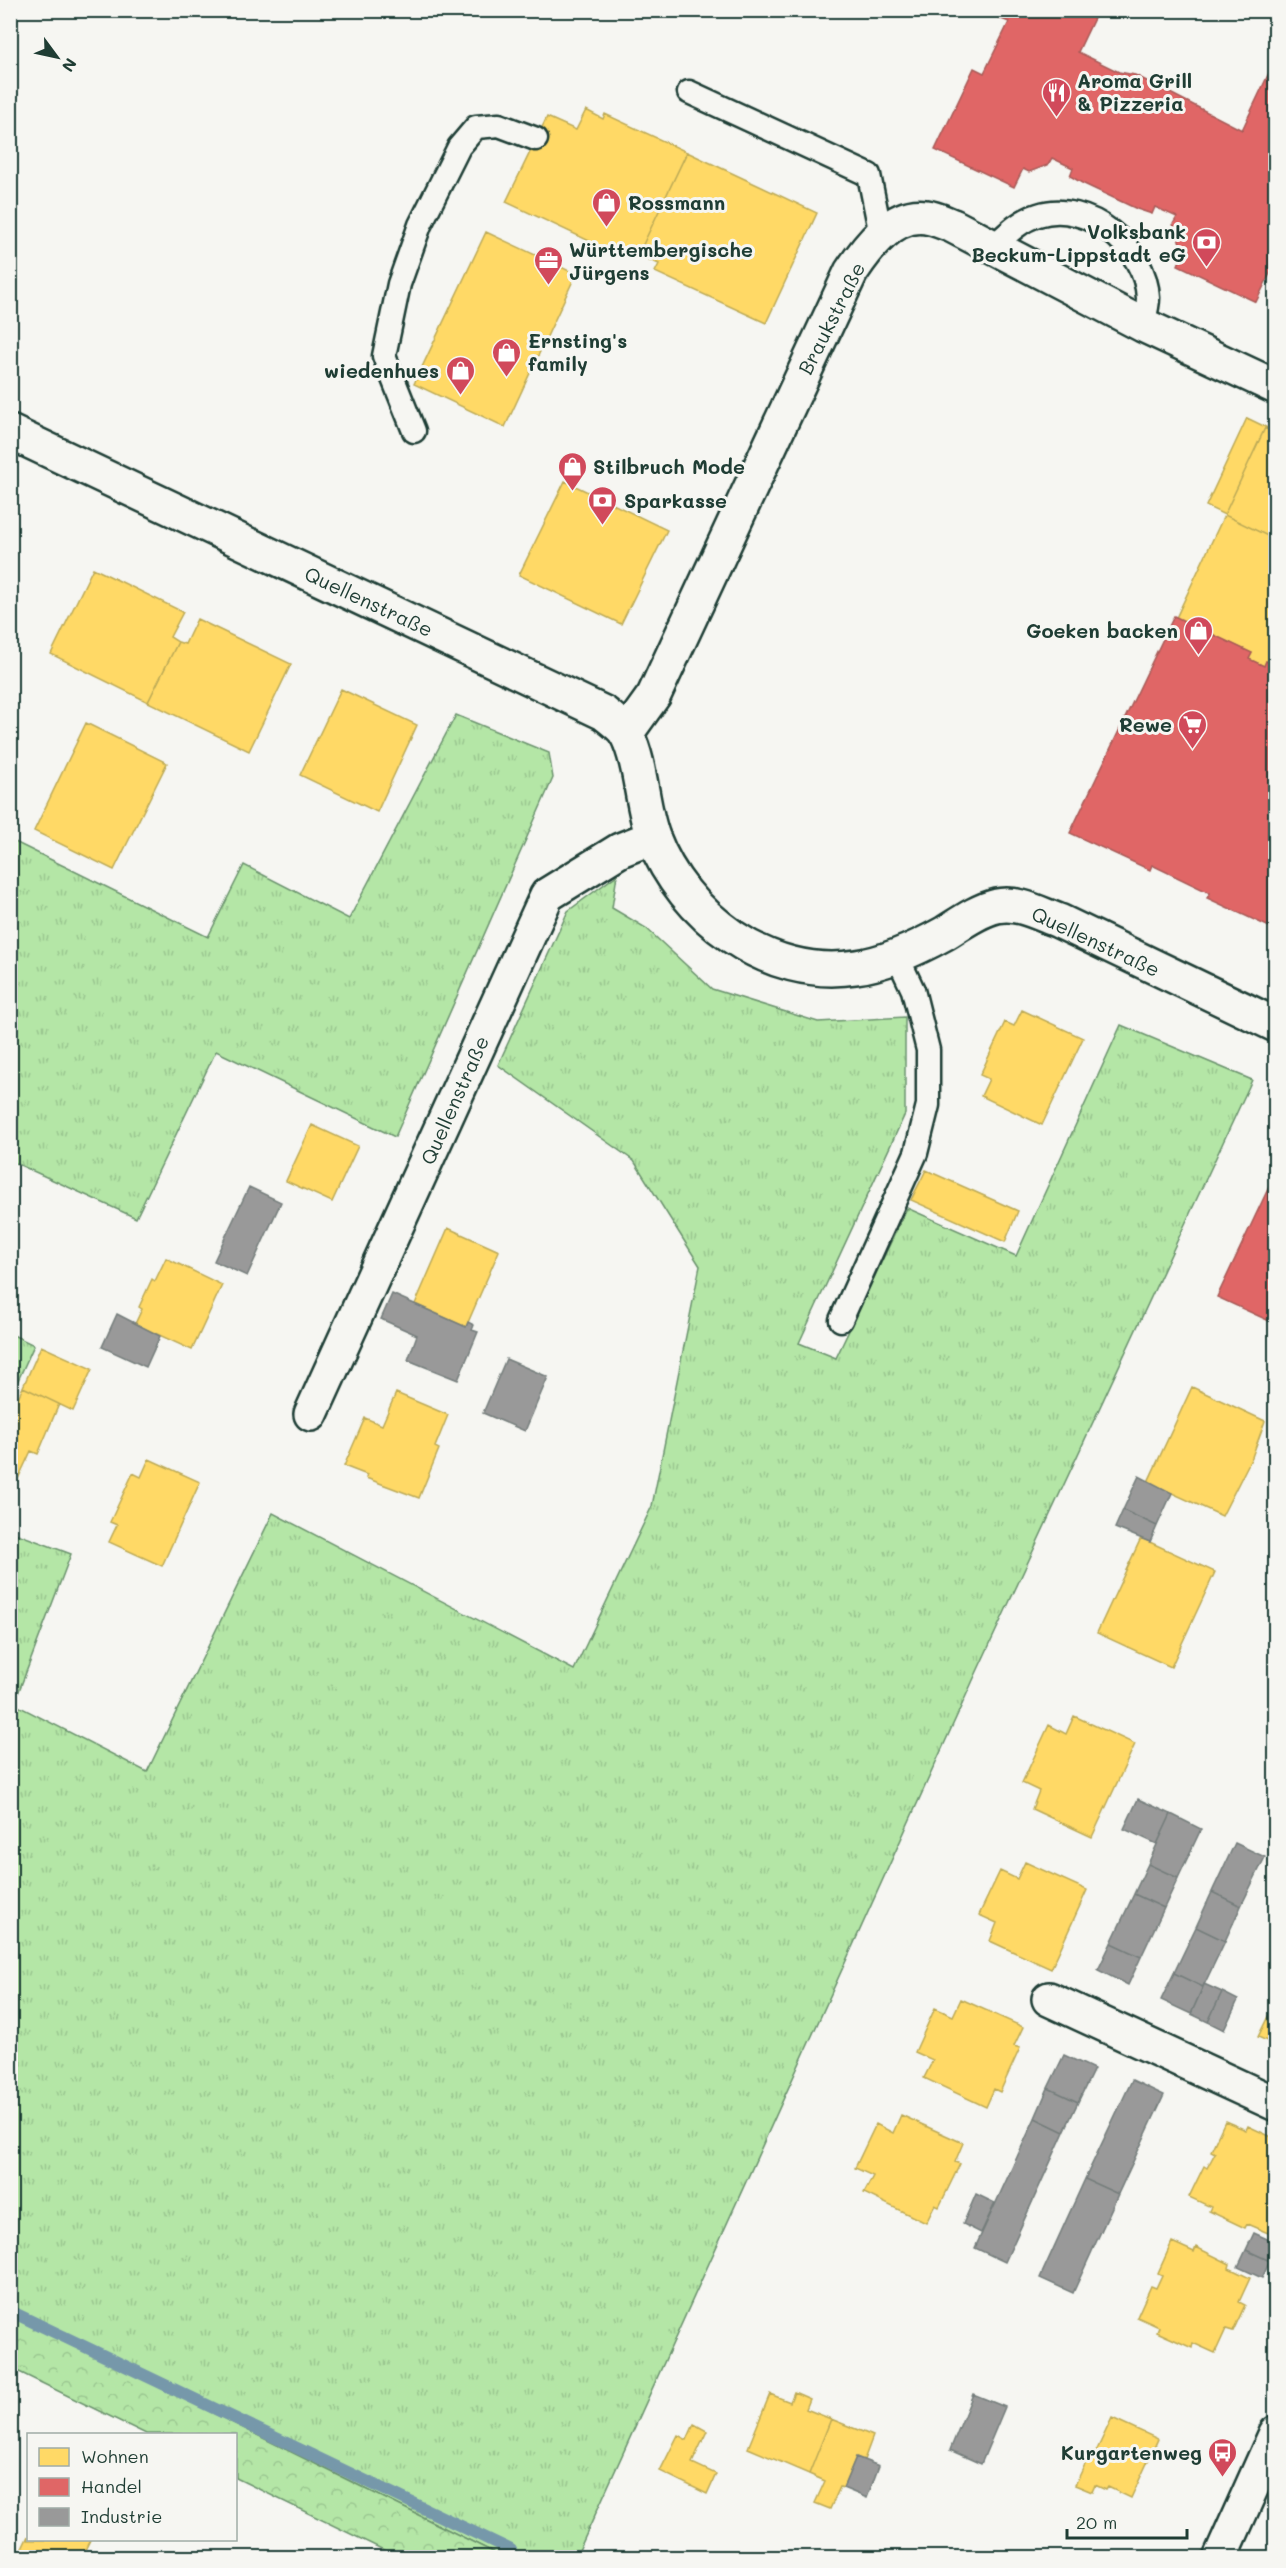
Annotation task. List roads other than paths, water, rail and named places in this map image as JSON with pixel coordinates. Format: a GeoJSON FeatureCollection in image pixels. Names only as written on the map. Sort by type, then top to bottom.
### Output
{"type":"FeatureCollection","features":[{"type":"Feature","properties":{"kind":"street","name":"Braukstraße"},"geometry":{"type":"LineString","coordinates":[[626,734],[654,695],[851,272],[866,249],[902,220],[926,217],[953,226],[1143,325],[1275,387]]}},
{"type":"Feature","properties":{"kind":"street","name":"Quellenstraße"},"geometry":{"type":"LineString","coordinates":[[10,432],[604,713],[626,734],[653,837],[667,869],[686,896],[708,920],[740,942],[778,959],[817,968],[856,968],[920,947],[975,915],[999,905],[1024,908],[1059,921],[1275,1025]]}},
{"type":"Feature","properties":{"kind":"street","name":"Quellenstraße"},"geometry":{"type":"LineString","coordinates":[[311,1414],[547,896],[620,850],[653,837]]}},
{"type":"Feature","properties":{"kind":"street"},"geometry":{"type":"LineString","coordinates":[[1049,1999],[1275,2104]]}},
{"type":"Feature","properties":{"kind":"street"},"geometry":{"type":"LineString","coordinates":[[1220,2558],[1275,2433]]}},
{"type":"Feature","properties":{"kind":"lane"},"geometry":{"type":"LineString","coordinates":[[689,92],[869,175],[881,236]]}},
{"type":"Feature","properties":{"kind":"lane"},"geometry":{"type":"LineString","coordinates":[[414,431],[384,356],[399,284],[420,225],[459,147],[476,127],[499,125],[536,139]]}},
{"type":"Feature","properties":{"kind":"lane"},"geometry":{"type":"LineString","coordinates":[[993,247],[1021,222],[1039,214],[1061,211],[1082,216],[1099,224],[1123,242],[1134,255],[1148,298],[1143,325]]}},
{"type":"Feature","properties":{"kind":"lane"},"geometry":{"type":"LineString","coordinates":[[841,1320],[916,1153],[928,1105],[928,1050],[913,990],[897,956]]}},
{"type":"Feature","properties":{"kind":"waterway"},"geometry":{"type":"LineString","coordinates":[[10,2311],[511,2550]]}},
{"type":"Feature","properties":{"kind":"place","name":"Aroma Grill & Pizzeria"},"geometry":{"type":"Point","coordinates":[1056,118]}},
{"type":"Feature","properties":{"kind":"place","name":"Rossmann"},"geometry":{"type":"Point","coordinates":[607,228]}},
{"type":"Feature","properties":{"kind":"place","name":"Volksbank Beckum-Lippstadt eG"},"geometry":{"type":"Point","coordinates":[1207,268]}},
{"type":"Feature","properties":{"kind":"place","name":"Württembergische Jürgens"},"geometry":{"type":"Point","coordinates":[548,286]}},
{"type":"Feature","properties":{"kind":"place","name":"Ernsting's family"},"geometry":{"type":"Point","coordinates":[507,378]}},
{"type":"Feature","properties":{"kind":"place","name":"wiedenhues"},"geometry":{"type":"Point","coordinates":[460,396]}},
{"type":"Feature","properties":{"kind":"place","name":"Stilbruch Mode"},"geometry":{"type":"Point","coordinates":[572,492]}},
{"type":"Feature","properties":{"kind":"place","name":"Sparkasse"},"geometry":{"type":"Point","coordinates":[603,526]}},
{"type":"Feature","properties":{"kind":"place","name":"Goeken backen"},"geometry":{"type":"Point","coordinates":[1199,656]}},
{"type":"Feature","properties":{"kind":"place","name":"Rewe"},"geometry":{"type":"Point","coordinates":[1193,750]}},
{"type":"Feature","properties":{"kind":"place","name":"Kurgartenweg"},"geometry":{"type":"Point","coordinates":[1223,2478]}}]}
